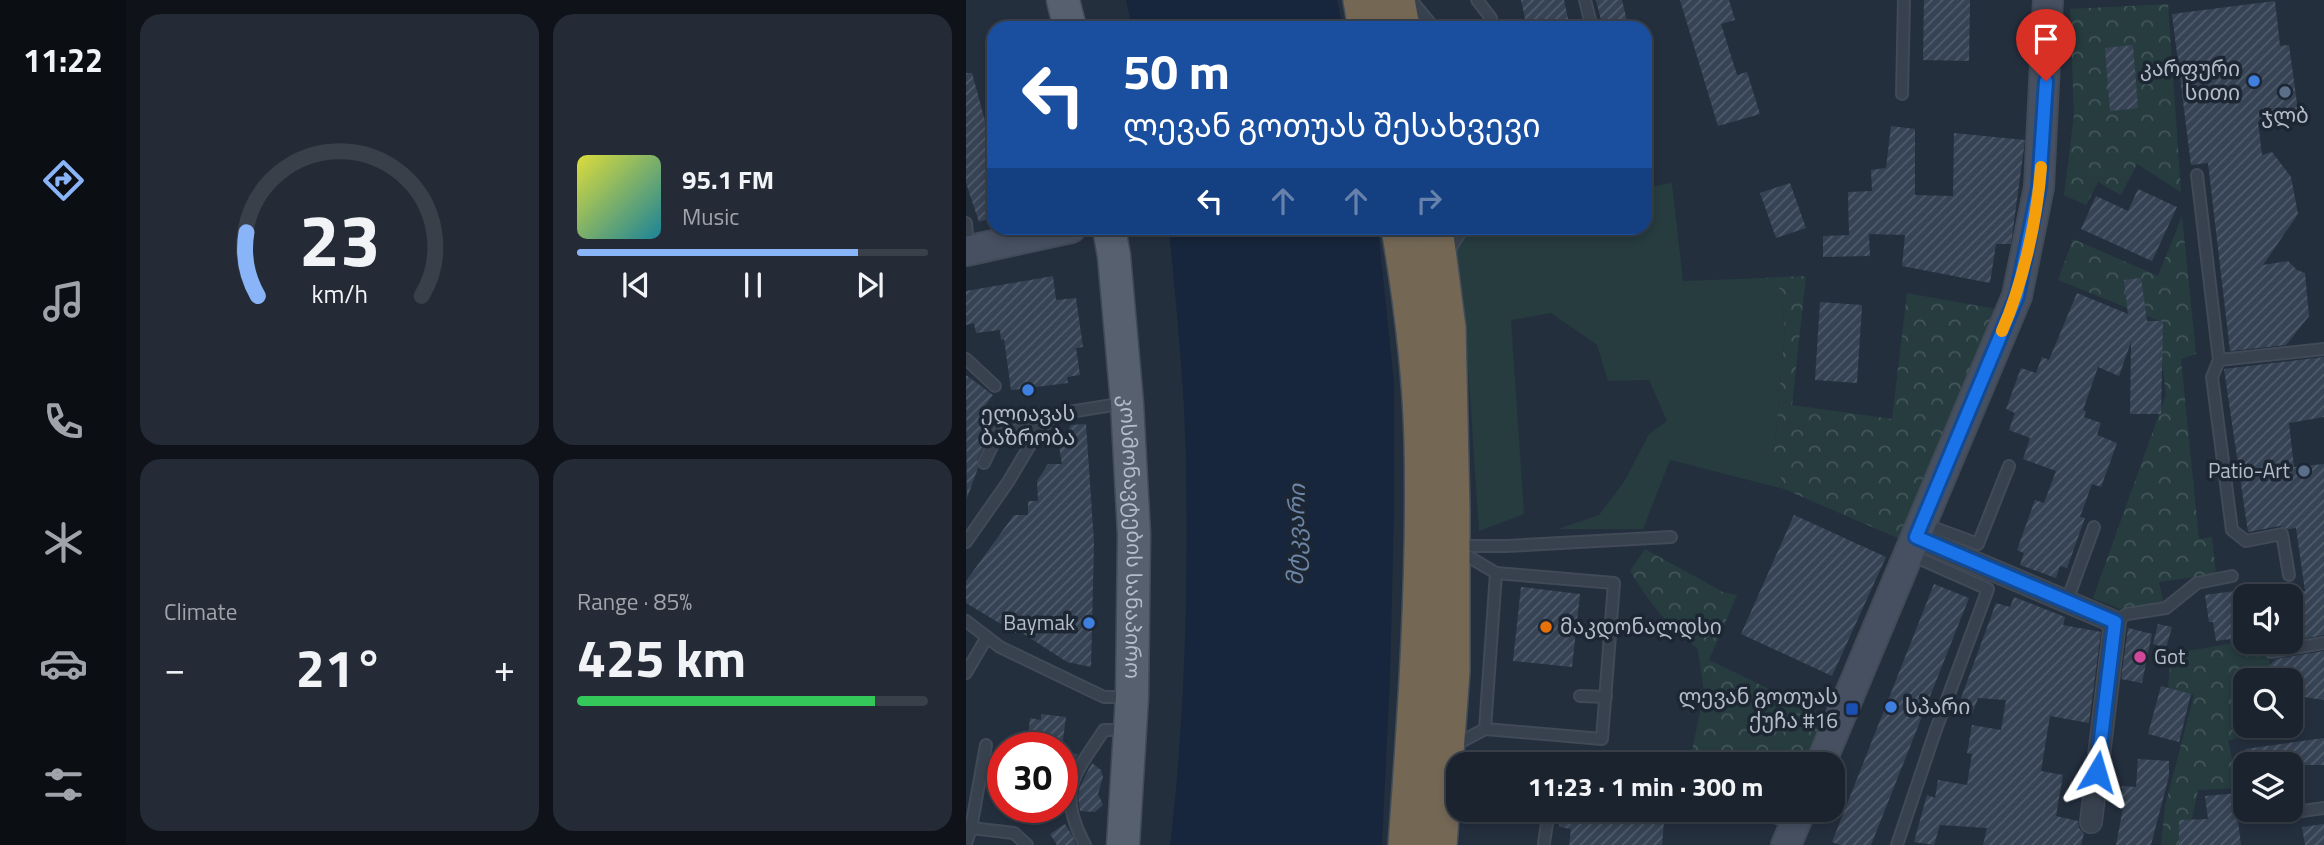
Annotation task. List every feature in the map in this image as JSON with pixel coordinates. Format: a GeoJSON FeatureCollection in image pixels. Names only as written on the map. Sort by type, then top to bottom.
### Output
{"type":"FeatureCollection","features":[{"type":"Feature","properties":{"kind":"highway"},"geometry":{"type":"LineString","coordinates":[[1362,0],[1366,21]]}},
{"type":"Feature","properties":{"kind":"highway"},"geometry":{"type":"LineString","coordinates":[[1396,0],[1400,21]]}},
{"type":"Feature","properties":{"kind":"highway"},"geometry":{"type":"LineString","coordinates":[[1401,235],[1416,344],[1423,438],[1417,708],[1407,845]]}},
{"type":"Feature","properties":{"kind":"highway"},"geometry":{"type":"LineString","coordinates":[[1435,235],[1448,341],[1451,545],[1449,752]]}},
{"type":"Feature","properties":{"kind":"highway"},"geometry":{"type":"LineString","coordinates":[[1438,845],[1446,793]]}},
{"type":"Feature","properties":{"kind":"main road"},"geometry":{"type":"LineString","coordinates":[[1063,0],[1068,21]]}},
{"type":"Feature","properties":{"kind":"main road","name":"კოსმონავტების სანაპირო"},"geometry":{"type":"LineString","coordinates":[[1110,235],[1114,256],[1127,403],[1134,534],[1131,730],[1123,845]]}},
{"type":"Feature","properties":{"kind":"street"},"geometry":{"type":"LineString","coordinates":[[1826,752],[1918,539],[2017,296],[2039,187],[2048,0]]}},
{"type":"Feature","properties":{"kind":"street"},"geometry":{"type":"LineString","coordinates":[[967,242],[1019,235]]}},
{"type":"Feature","properties":{"kind":"street"},"geometry":{"type":"LineString","coordinates":[[1918,539],[2115,622],[2091,822]]}},
{"type":"Feature","properties":{"kind":"lane"},"geometry":{"type":"LineString","coordinates":[[1411,0],[1428,21]]}},
{"type":"Feature","properties":{"kind":"lane"},"geometry":{"type":"LineString","coordinates":[[1477,0],[1491,21]]}},
{"type":"Feature","properties":{"kind":"lane"},"geometry":{"type":"LineString","coordinates":[[1585,0],[1590,21]]}},
{"type":"Feature","properties":{"kind":"lane"},"geometry":{"type":"LineString","coordinates":[[1902,94],[1903,0]]}},
{"type":"Feature","properties":{"kind":"lane"},"geometry":{"type":"LineString","coordinates":[[2197,175],[2218,360],[2212,377],[2232,530],[2246,541],[2282,534],[2289,575]]}},
{"type":"Feature","properties":{"kind":"lane"},"geometry":{"type":"LineString","coordinates":[[1440,263],[1458,235]]}},
{"type":"Feature","properties":{"kind":"lane"},"geometry":{"type":"LineString","coordinates":[[2218,360],[2324,349]]}},
{"type":"Feature","properties":{"kind":"lane"},"geometry":{"type":"LineString","coordinates":[[966,359],[995,386]]}},
{"type":"Feature","properties":{"kind":"lane"},"geometry":{"type":"LineString","coordinates":[[966,542],[1008,482],[1039,430],[1057,414],[1127,403]]}},
{"type":"Feature","properties":{"kind":"lane"},"geometry":{"type":"LineString","coordinates":[[984,463],[1000,429],[1039,430]]}},
{"type":"Feature","properties":{"kind":"lane"},"geometry":{"type":"LineString","coordinates":[[1918,539],[1978,544],[2008,466]]}},
{"type":"Feature","properties":{"kind":"lane"},"geometry":{"type":"LineString","coordinates":[[2067,601],[2094,527]]}},
{"type":"Feature","properties":{"kind":"lane"},"geometry":{"type":"LineString","coordinates":[[1451,545],[1506,546],[1671,537]]}},
{"type":"Feature","properties":{"kind":"lane"},"geometry":{"type":"LineString","coordinates":[[1897,845],[1988,589],[1918,539]]}},
{"type":"Feature","properties":{"kind":"lane"},"geometry":{"type":"LineString","coordinates":[[1451,545],[1496,573],[1614,583],[1602,739],[1485,729]]}},
{"type":"Feature","properties":{"kind":"lane"},"geometry":{"type":"LineString","coordinates":[[1467,752],[1485,729],[1496,573]]}},
{"type":"Feature","properties":{"kind":"lane"},"geometry":{"type":"LineString","coordinates":[[2115,622],[2127,614],[2166,608],[2197,583],[2232,576]]}},
{"type":"Feature","properties":{"kind":"lane"},"geometry":{"type":"LineString","coordinates":[[966,621],[1000,647],[1104,697],[1132,697]]}},
{"type":"Feature","properties":{"kind":"lane"},"geometry":{"type":"LineString","coordinates":[[966,673],[971,653],[987,637]]}},
{"type":"Feature","properties":{"kind":"lane"},"geometry":{"type":"LineString","coordinates":[[2303,647],[2324,643]]}},
{"type":"Feature","properties":{"kind":"lane"},"geometry":{"type":"LineString","coordinates":[[1580,696],[1606,697]]}},
{"type":"Feature","properties":{"kind":"lane"},"geometry":{"type":"LineString","coordinates":[[1085,845],[1070,808],[1072,778],[1104,730],[1131,730]]}},
{"type":"Feature","properties":{"kind":"lane"},"geometry":{"type":"LineString","coordinates":[[966,844],[986,745]]}},
{"type":"Feature","properties":{"kind":"lane"},"geometry":{"type":"LineString","coordinates":[[2303,811],[2324,808]]}},
{"type":"Feature","properties":{"kind":"lane"},"geometry":{"type":"LineString","coordinates":[[1544,843],[1547,822]]}},
{"type":"Feature","properties":{"kind":"lane"},"geometry":{"type":"LineString","coordinates":[[971,828],[1014,833],[1027,845]]}},
{"type":"Feature","properties":{"kind":"green space"},"geometry":{"type":"Polygon","coordinates":[[[2168,4],[2181,192],[2137,164],[2121,195],[2098,182],[2086,205],[2064,195],[2074,115],[2070,9],[2168,4]]]}},
{"type":"Feature","properties":{"kind":"green space"},"geometry":{"type":"Polygon","coordinates":[[[1672,183],[1683,281],[1763,278],[1781,290],[1785,330],[1774,454],[1784,489],[1670,460],[1643,529],[1558,529],[1599,515],[1624,482],[1649,434],[1667,421],[1649,380],[1608,381],[1597,345],[1551,313],[1511,320],[1524,514],[1479,531],[1464,307],[1454,235],[1652,235],[1652,187],[1672,183]]]}},
{"type":"Feature","properties":{"kind":"green space"},"geometry":{"type":"Polygon","coordinates":[[[2182,216],[2196,354],[2181,359],[2199,539],[2212,537],[2216,574],[2159,582],[2164,605],[2120,609],[2093,598],[2166,395],[2157,320],[2058,280],[2073,239],[2158,276],[2182,216]]]}},
{"type":"Feature","properties":{"kind":"green space"},"geometry":{"type":"Polygon","coordinates":[[[1806,276],[1792,405],[1892,419],[1907,293],[1996,309],[1902,540],[1784,489],[1774,454],[1785,330],[1781,290],[1763,278],[1806,276]]]}},
{"type":"Feature","properties":{"kind":"green space"},"geometry":{"type":"Polygon","coordinates":[[[1645,549],[1723,592],[1737,595],[1709,660],[1827,717],[1813,752],[1692,752],[1704,693],[1698,649],[1660,613],[1630,571],[1645,549]]]}},
{"type":"Feature","properties":{"kind":"green space"},"geometry":{"type":"Polygon","coordinates":[[[2233,643],[2233,654],[2268,654],[2271,668],[2233,668],[2233,738],[2241,738],[2228,740],[2233,764],[2233,788],[2198,790],[2191,823],[2192,845],[2161,845],[2165,806],[2194,695],[2168,689],[2171,654],[2233,643]]]}},
{"type":"Feature","properties":{"kind":"water"},"geometry":{"type":"Polygon","coordinates":[[[1126,0],[1337,0],[1342,21],[1130,21],[1126,0]]]}},
{"type":"Feature","properties":{"kind":"water","name":"მტკვარი"},"geometry":{"type":"Polygon","coordinates":[[[1170,235],[1379,235],[1394,383],[1390,679],[1382,845],[1170,845],[1182,704],[1186,609],[1186,467],[1180,347],[1170,235]]]}},
{"type":"Feature","properties":{"kind":"building"},"geometry":{"type":"Polygon","coordinates":[[[1521,0],[1564,0],[1568,21],[1526,21],[1521,0]]]}},
{"type":"Feature","properties":{"kind":"building"},"geometry":{"type":"Polygon","coordinates":[[[1596,0],[1622,0],[1627,21],[1601,21],[1596,0]]]}},
{"type":"Feature","properties":{"kind":"building"},"geometry":{"type":"Polygon","coordinates":[[[1680,0],[1729,0],[1735,20],[1721,24],[1737,75],[1747,72],[1760,114],[1718,126],[1680,0]]]}},
{"type":"Feature","properties":{"kind":"building"},"geometry":{"type":"Polygon","coordinates":[[[1924,0],[1970,0],[1969,61],[1923,60],[1924,0]]]}},
{"type":"Feature","properties":{"kind":"building"},"geometry":{"type":"Polygon","coordinates":[[[2275,1],[2280,46],[2289,45],[2299,118],[2258,122],[2262,155],[2272,152],[2291,177],[2298,214],[2263,265],[2288,261],[2297,270],[2305,273],[2309,316],[2286,345],[2230,351],[2208,163],[2191,165],[2172,14],[2275,1]]]}},
{"type":"Feature","properties":{"kind":"building"},"geometry":{"type":"Polygon","coordinates":[[[2133,45],[2138,108],[2110,111],[2105,48],[2133,45]]]}},
{"type":"Feature","properties":{"kind":"building"},"geometry":{"type":"Polygon","coordinates":[[[966,73],[972,73],[987,128],[987,219],[979,222],[966,183],[966,73]]]}},
{"type":"Feature","properties":{"kind":"building"},"geometry":{"type":"Polygon","coordinates":[[[1891,126],[1915,129],[1915,195],[1953,196],[1954,133],[2025,140],[2011,244],[1996,244],[1990,283],[1902,266],[1905,235],[1869,234],[1870,256],[1823,257],[1823,236],[1849,235],[1848,192],[1872,191],[1871,170],[1886,168],[1891,126]]]}},
{"type":"Feature","properties":{"kind":"building"},"geometry":{"type":"Polygon","coordinates":[[[1790,183],[1806,228],[1776,238],[1760,193],[1790,183]]]}},
{"type":"Feature","properties":{"kind":"building"},"geometry":{"type":"Polygon","coordinates":[[[2138,189],[2177,207],[2152,261],[2081,229],[2096,196],[2128,211],[2138,189]]]}},
{"type":"Feature","properties":{"kind":"building"},"geometry":{"type":"Polygon","coordinates":[[[1053,276],[1056,300],[1076,298],[1083,347],[1076,348],[1080,375],[1067,377],[1068,383],[1011,390],[1004,339],[1001,340],[1000,330],[976,333],[974,323],[966,325],[966,291],[1053,276]]]}},
{"type":"Feature","properties":{"kind":"building"},"geometry":{"type":"Polygon","coordinates":[[[2141,278],[2147,321],[2163,321],[2161,414],[2130,414],[2131,342],[2119,376],[2098,367],[2083,410],[2086,411],[2084,417],[2101,423],[2097,435],[2117,443],[2101,487],[2092,484],[2080,517],[2085,518],[2067,568],[2060,566],[2056,578],[2020,565],[2024,553],[2017,550],[2035,500],[2044,503],[2056,471],[2023,459],[2030,438],[2009,430],[2015,413],[2006,409],[2021,368],[2036,373],[2042,357],[2049,360],[2077,293],[2128,314],[2124,280],[2141,278]]]}},
{"type":"Feature","properties":{"kind":"building"},"geometry":{"type":"Polygon","coordinates":[[[1820,302],[1862,305],[1857,383],[1815,380],[1820,302]]]}},
{"type":"Feature","properties":{"kind":"building"},"geometry":{"type":"Polygon","coordinates":[[[2324,357],[2324,417],[2289,423],[2294,467],[2324,464],[2324,635],[2303,639],[2305,591],[2296,528],[2280,526],[2248,532],[2224,369],[2324,357]]]}},
{"type":"Feature","properties":{"kind":"building"},"geometry":{"type":"Polygon","coordinates":[[[966,375],[993,395],[980,413],[996,423],[977,460],[978,468],[967,498],[966,375]]]}},
{"type":"Feature","properties":{"kind":"building"},"geometry":{"type":"Polygon","coordinates":[[[1086,424],[1094,543],[1091,667],[1067,662],[1016,629],[1016,633],[966,603],[966,581],[1014,515],[1028,515],[1028,501],[1038,501],[1037,481],[1048,464],[1062,464],[1059,446],[1071,425],[1086,424]]]}},
{"type":"Feature","properties":{"kind":"building"},"geometry":{"type":"Polygon","coordinates":[[[1794,515],[1886,557],[1832,676],[1741,634],[1794,515]]]}},
{"type":"Feature","properties":{"kind":"building"},"geometry":{"type":"Polygon","coordinates":[[[1934,584],[1969,598],[1871,845],[1840,845],[1832,842],[1840,822],[1845,822],[1845,809],[1934,584]]]}},
{"type":"Feature","properties":{"kind":"building","name":"მაკდონალდსი"},"geometry":{"type":"Polygon","coordinates":[[[1521,587],[1580,594],[1572,667],[1513,661],[1521,587]]]}},
{"type":"Feature","properties":{"kind":"building"},"geometry":{"type":"Polygon","coordinates":[[[2233,591],[2233,644],[2230,639],[2216,641],[2213,622],[2209,622],[2205,595],[2233,591]]]}},
{"type":"Feature","properties":{"kind":"building"},"geometry":{"type":"Polygon","coordinates":[[[2014,597],[2065,617],[2063,625],[2101,632],[2089,723],[2050,716],[2041,771],[2063,775],[2056,816],[2078,821],[2079,828],[2084,833],[2081,845],[1983,845],[1987,828],[1940,825],[1934,845],[1914,842],[1927,795],[1935,798],[1938,780],[1967,785],[1972,754],[1967,753],[1972,725],[2001,730],[2006,700],[1978,698],[1972,714],[1957,709],[1996,603],[2010,607],[2014,597]]]}},
{"type":"Feature","properties":{"kind":"building"},"geometry":{"type":"Polygon","coordinates":[[[2158,624],[2172,627],[2166,648],[2153,644],[2158,624]]]}},
{"type":"Feature","properties":{"kind":"building"},"geometry":{"type":"Polygon","coordinates":[[[2128,628],[2152,634],[2142,683],[2121,679],[2128,628]]]}},
{"type":"Feature","properties":{"kind":"building"},"geometry":{"type":"Polygon","coordinates":[[[2324,651],[2324,700],[2303,697],[2303,668],[2268,668],[2276,659],[2324,651]]]}},
{"type":"Feature","properties":{"kind":"building"},"geometry":{"type":"Polygon","coordinates":[[[2161,686],[2191,694],[2179,742],[2148,734],[2161,686]]]}},
{"type":"Feature","properties":{"kind":"building"},"geometry":{"type":"Polygon","coordinates":[[[1041,714],[1066,717],[1064,732],[1028,732],[1030,718],[1041,720],[1041,714]]]}},
{"type":"Feature","properties":{"kind":"building"},"geometry":{"type":"Polygon","coordinates":[[[2324,738],[2324,765],[2303,765],[2303,752],[2245,752],[2245,749],[2324,738]]]}},
{"type":"Feature","properties":{"kind":"building"},"geometry":{"type":"Polygon","coordinates":[[[2138,759],[2169,761],[2169,776],[2151,845],[2116,845],[2124,803],[2121,803],[2122,786],[2136,787],[2138,759]]]}},
{"type":"Feature","properties":{"kind":"building"},"geometry":{"type":"Polygon","coordinates":[[[1092,763],[1101,770],[1103,777],[1098,794],[1103,805],[1095,812],[1080,811],[1080,786],[1092,763]]]}},
{"type":"Feature","properties":{"kind":"building"},"geometry":{"type":"Polygon","coordinates":[[[2233,794],[2233,822],[2238,822],[2241,845],[2179,845],[2179,820],[2208,819],[2205,796],[2233,794]]]}},
{"type":"Feature","properties":{"kind":"building"},"geometry":{"type":"Polygon","coordinates":[[[1560,822],[1664,822],[1662,845],[1569,845],[1571,829],[1559,827],[1560,822]]]}},
{"type":"Feature","properties":{"kind":"building"},"geometry":{"type":"Polygon","coordinates":[[[1065,824],[1076,845],[1057,845],[1050,834],[1065,824]]]}},
{"type":"Feature","properties":{"kind":"building"},"geometry":{"type":"Polygon","coordinates":[[[2324,824],[2324,845],[2305,845],[2302,827],[2324,824]]]}},
{"type":"Feature","properties":{"kind":"slow traffic"},"geometry":{"type":"LineString","coordinates":[[2002,331],[2017,296],[2041,167]]}},
{"type":"Feature","properties":{"kind":"place","name":"კარფური სითი"},"geometry":{"type":"Point","coordinates":[2254,81]}},
{"type":"Feature","properties":{"kind":"place","name":"ჯლბ"},"geometry":{"type":"Point","coordinates":[2285,92]}},
{"type":"Feature","properties":{"kind":"place","name":"ელიავას ბაზრობა"},"geometry":{"type":"Point","coordinates":[1028,390]}},
{"type":"Feature","properties":{"kind":"place","name":"Patio-Art"},"geometry":{"type":"Point","coordinates":[2304,471]}},
{"type":"Feature","properties":{"kind":"place","name":"Baymak"},"geometry":{"type":"Point","coordinates":[1089,623]}},
{"type":"Feature","properties":{"kind":"place","name":"მაკდონალდსი"},"geometry":{"type":"Point","coordinates":[1546,627]}},
{"type":"Feature","properties":{"kind":"place","name":"Got"},"geometry":{"type":"Point","coordinates":[2140,657]}},
{"type":"Feature","properties":{"kind":"place","name":"სპარი"},"geometry":{"type":"Point","coordinates":[1891,707]}},
{"type":"Feature","properties":{"kind":"place","name":"ლევან გოთუას ქუჩა #16"},"geometry":{"type":"Point","coordinates":[1852,709]}},
{"type":"Feature","properties":{"kind":"route"},"geometry":{"type":"LineString","coordinates":[[2046,81],[2039,187],[2017,296],[1916,537],[2115,622],[2097,772]]}}]}
